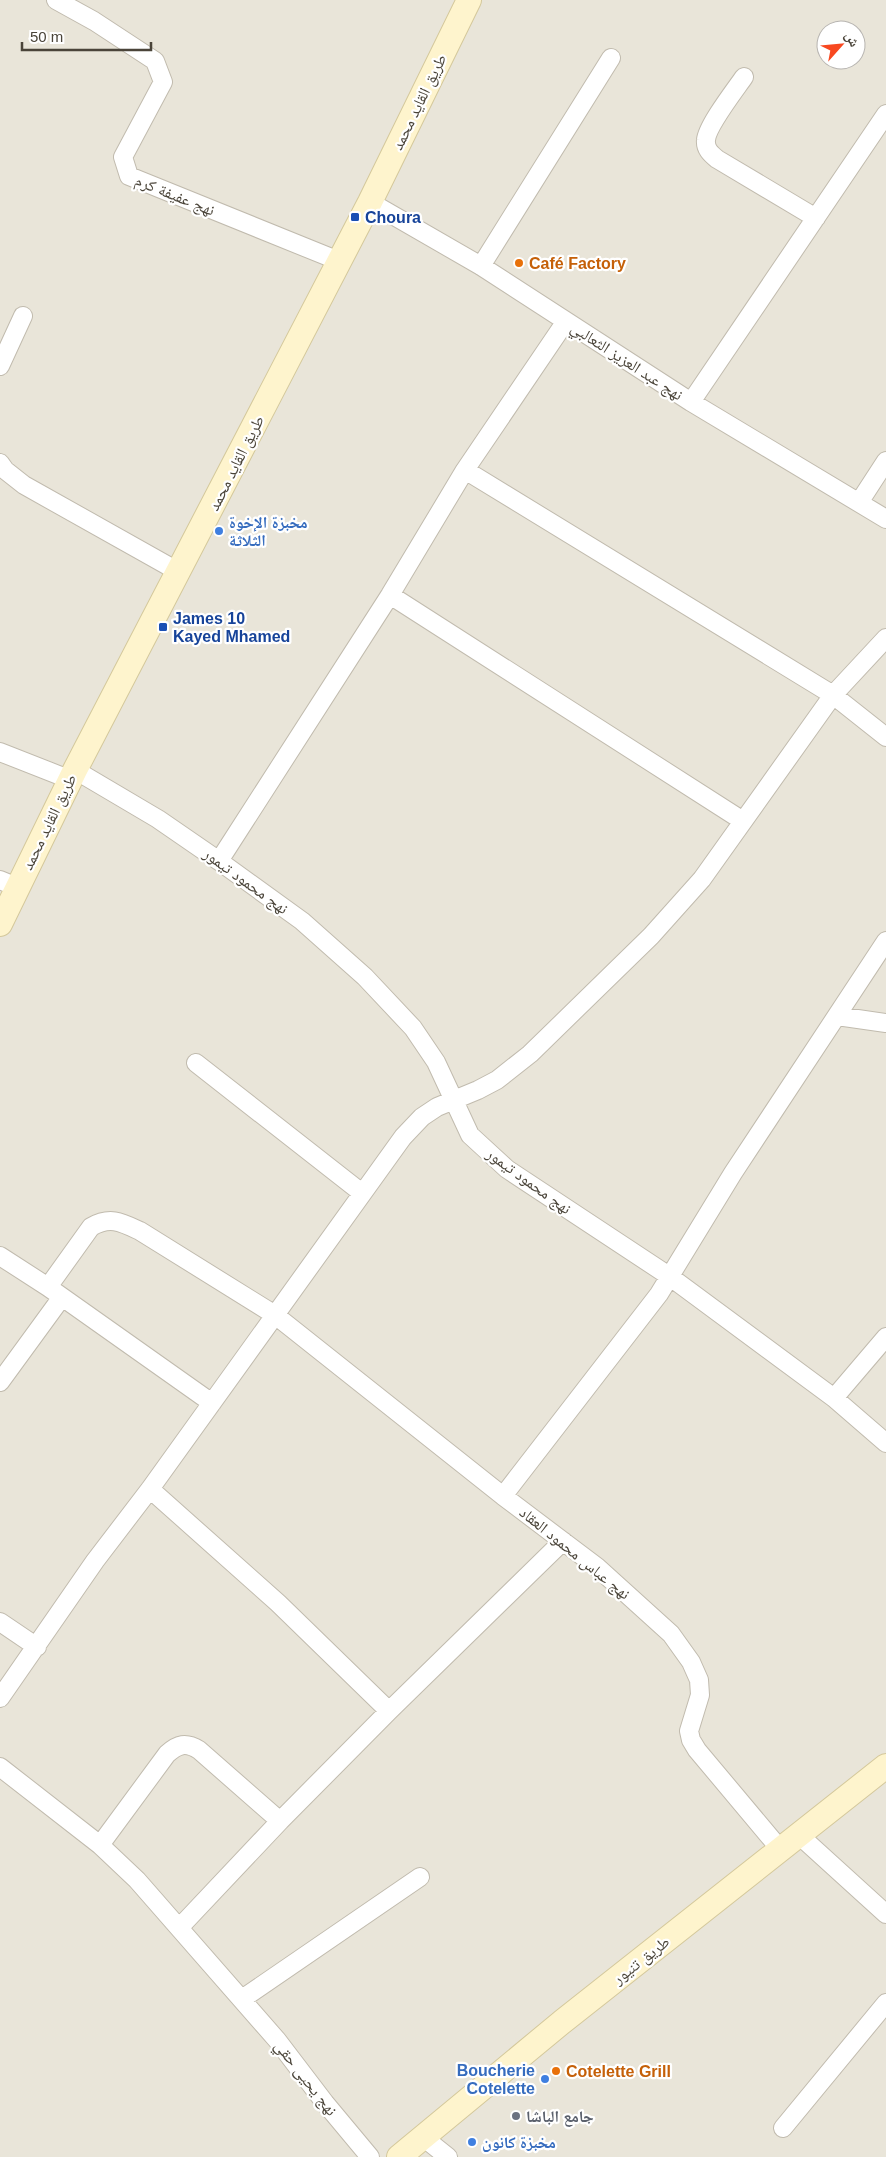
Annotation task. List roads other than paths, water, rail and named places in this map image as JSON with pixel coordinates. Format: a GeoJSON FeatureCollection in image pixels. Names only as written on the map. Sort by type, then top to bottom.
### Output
{"type":"FeatureCollection","features":[{"type":"Feature","properties":{"kind":"main road","name":"طريق القايد محمد"},"geometry":{"type":"LineString","coordinates":[[0,924],[8,883],[73,775],[180,572],[370,202],[469,0]]}},
{"type":"Feature","properties":{"kind":"main road","name":"طريق تنيور"},"geometry":{"type":"LineString","coordinates":[[399,2157],[508,2066],[886,1766]]}},
{"type":"Feature","properties":{"kind":"street","name":"نهج عفيفة كرم"},"geometry":{"type":"LineString","coordinates":[[56,0],[94,21],[155,61],[163,82],[124,157],[129,176],[339,261]]}},
{"type":"Feature","properties":{"kind":"street"},"geometry":{"type":"LineString","coordinates":[[480,266],[611,58]]}},
{"type":"Feature","properties":{"kind":"street"},"geometry":{"type":"LineString","coordinates":[[744,77],[710,129],[706,140],[707,148],[717,159],[816,218]]}},
{"type":"Feature","properties":{"kind":"street"},"geometry":{"type":"LineString","coordinates":[[691,402],[886,114]]}},
{"type":"Feature","properties":{"kind":"street","name":"نهج عبد العزيز الثعالبي"},"geometry":{"type":"LineString","coordinates":[[370,202],[480,266],[691,402],[860,501],[886,519]]}},
{"type":"Feature","properties":{"kind":"street"},"geometry":{"type":"LineString","coordinates":[[0,366],[23,316]]}},
{"type":"Feature","properties":{"kind":"street"},"geometry":{"type":"LineString","coordinates":[[219,861],[390,595],[465,470],[566,321]]}},
{"type":"Feature","properties":{"kind":"street"},"geometry":{"type":"LineString","coordinates":[[860,501],[886,461]]}},
{"type":"Feature","properties":{"kind":"street"},"geometry":{"type":"LineString","coordinates":[[0,464],[13,477],[29,488],[180,572]]}},
{"type":"Feature","properties":{"kind":"street"},"geometry":{"type":"LineString","coordinates":[[465,470],[833,694],[886,737]]}},
{"type":"Feature","properties":{"kind":"street"},"geometry":{"type":"LineString","coordinates":[[390,595],[743,821]]}},
{"type":"Feature","properties":{"kind":"street"},"geometry":{"type":"LineString","coordinates":[[0,1698],[95,1561],[150,1489],[403,1137],[422,1117],[437,1107],[497,1080],[530,1054],[651,936],[702,879],[833,694],[886,638]]}},
{"type":"Feature","properties":{"kind":"street","name":"نهج محمود تيمور"},"geometry":{"type":"LineString","coordinates":[[0,752],[73,775],[158,820],[302,921],[365,977],[413,1028],[436,1062],[470,1135],[507,1169],[669,1276],[834,1398],[886,1443]]}},
{"type":"Feature","properties":{"kind":"street"},"geometry":{"type":"LineString","coordinates":[[503,1496],[644,1317],[733,1173],[886,941]]}},
{"type":"Feature","properties":{"kind":"street"},"geometry":{"type":"LineString","coordinates":[[837,1016],[886,1023]]}},
{"type":"Feature","properties":{"kind":"street"},"geometry":{"type":"LineString","coordinates":[[196,1063],[362,1193]]}},
{"type":"Feature","properties":{"kind":"street","name":"نهج عباس محمود العقاد"},"geometry":{"type":"LineString","coordinates":[[0,1382],[55,1292],[91,1227],[101,1221],[111,1220],[140,1231],[275,1315],[597,1568],[671,1634],[691,1662],[699,1680],[700,1695],[689,1731],[691,1740],[697,1750],[780,1849]]}},
{"type":"Feature","properties":{"kind":"street"},"geometry":{"type":"LineString","coordinates":[[0,1256],[55,1292],[212,1403]]}},
{"type":"Feature","properties":{"kind":"street"},"geometry":{"type":"LineString","coordinates":[[834,1398],[886,1337]]}},
{"type":"Feature","properties":{"kind":"street"},"geometry":{"type":"LineString","coordinates":[[150,1489],[278,1604],[389,1711]]}},
{"type":"Feature","properties":{"kind":"street"},"geometry":{"type":"LineString","coordinates":[[180,1928],[280,1822],[389,1711],[562,1541]]}},
{"type":"Feature","properties":{"kind":"street"},"geometry":{"type":"LineString","coordinates":[[0,1622],[37,1647]]}},
{"type":"Feature","properties":{"kind":"street"},"geometry":{"type":"LineString","coordinates":[[100,1845],[167,1754],[174,1747],[182,1745],[190,1745],[199,1750],[280,1822]]}},
{"type":"Feature","properties":{"kind":"street","name":"نهج يحيى حقي"},"geometry":{"type":"LineString","coordinates":[[0,1767],[100,1845],[138,1880],[277,2040],[324,2103],[370,2157]]}},
{"type":"Feature","properties":{"kind":"street"},"geometry":{"type":"LineString","coordinates":[[799,1835],[886,1914]]}},
{"type":"Feature","properties":{"kind":"street"},"geometry":{"type":"LineString","coordinates":[[242,2000],[420,1876]]}},
{"type":"Feature","properties":{"kind":"street"},"geometry":{"type":"LineString","coordinates":[[783,2128],[886,2003]]}},
{"type":"Feature","properties":{"kind":"street"},"geometry":{"type":"LineString","coordinates":[[423,2137],[448,2157]]}},
{"type":"Feature","properties":{"kind":"place","name":"Choura"},"geometry":{"type":"Point","coordinates":[355,217]}},
{"type":"Feature","properties":{"kind":"place","name":"Café Factory"},"geometry":{"type":"Point","coordinates":[519,263]}},
{"type":"Feature","properties":{"kind":"place","name":"مخبزة الإخوة الثلاثة"},"geometry":{"type":"Point","coordinates":[219,531]}},
{"type":"Feature","properties":{"kind":"place","name":"James 10 Kayed Mhamed"},"geometry":{"type":"Point","coordinates":[163,627]}},
{"type":"Feature","properties":{"kind":"place","name":"Cotelette Grill"},"geometry":{"type":"Point","coordinates":[556,2071]}},
{"type":"Feature","properties":{"kind":"place","name":"Boucherie Cotelette"},"geometry":{"type":"Point","coordinates":[545,2079]}},
{"type":"Feature","properties":{"kind":"place","name":"جامع الباشا"},"geometry":{"type":"Point","coordinates":[516,2116]}},
{"type":"Feature","properties":{"kind":"place","name":"مخبزة كانون"},"geometry":{"type":"Point","coordinates":[472,2142]}}]}
